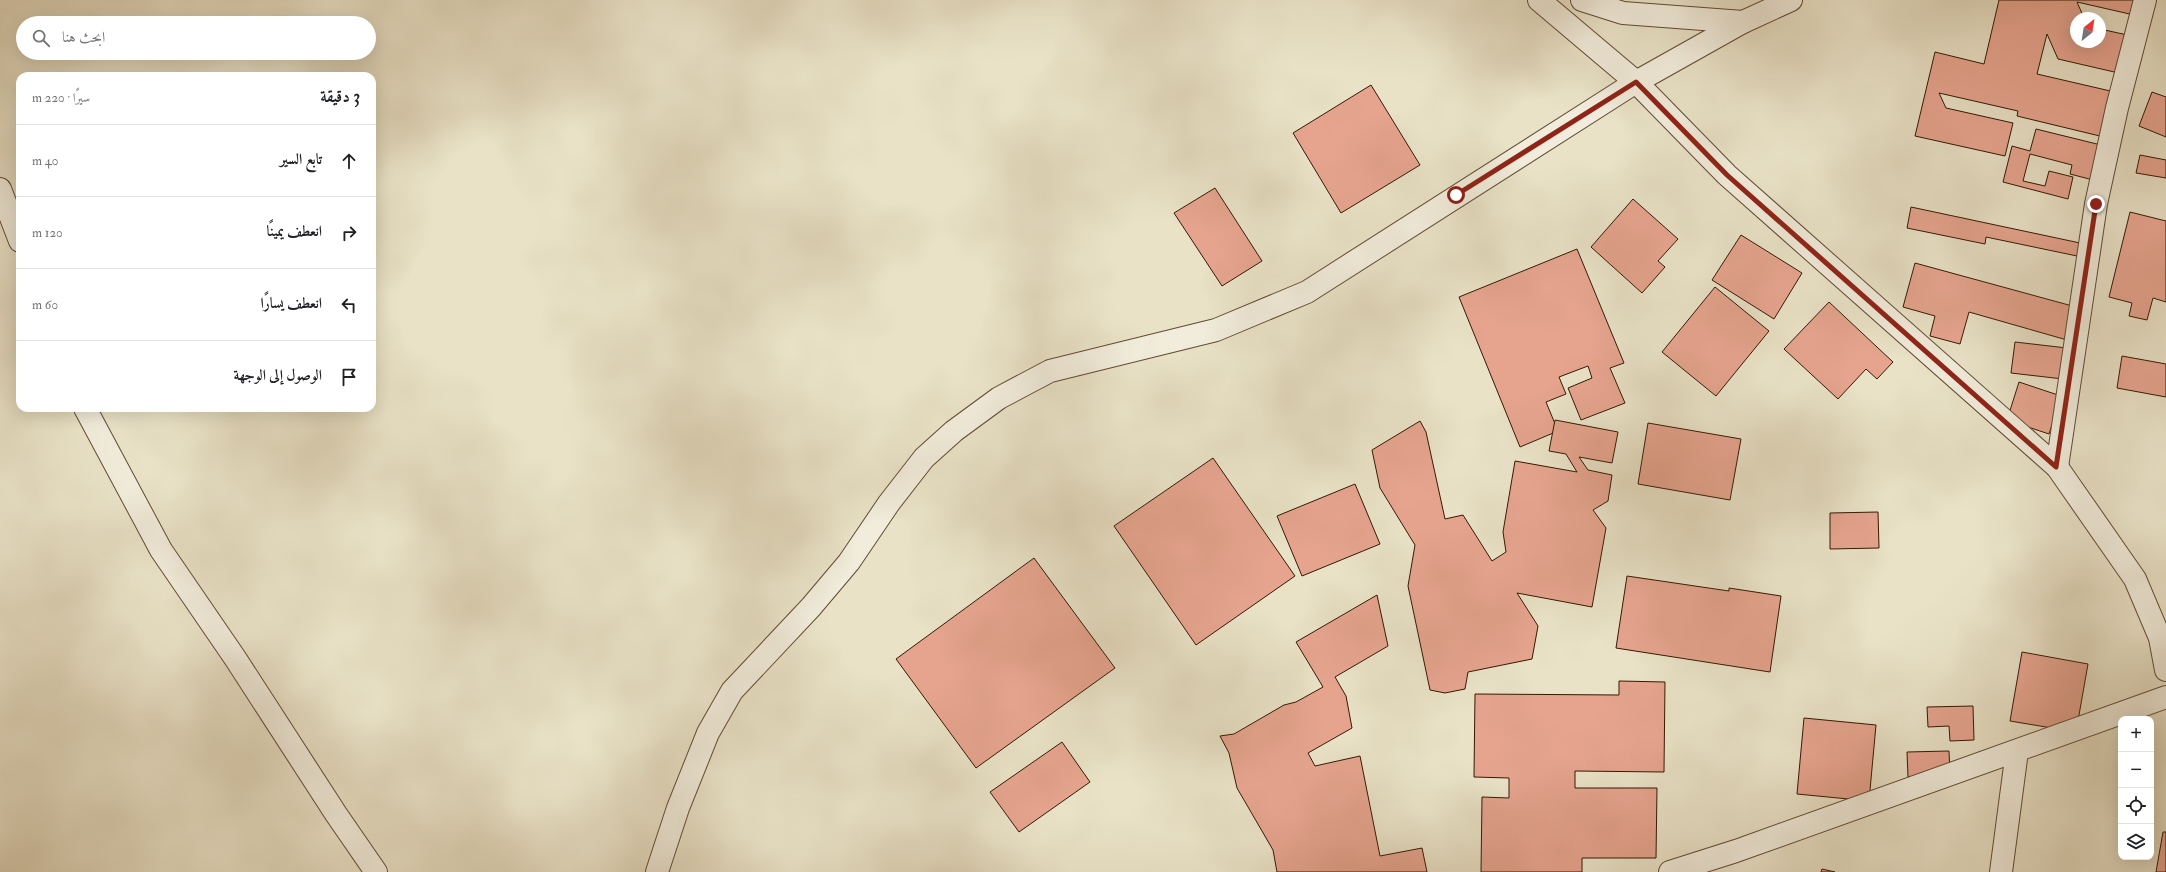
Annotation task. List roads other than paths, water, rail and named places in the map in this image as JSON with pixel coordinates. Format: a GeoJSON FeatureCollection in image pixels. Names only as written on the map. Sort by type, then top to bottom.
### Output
{"type":"FeatureCollection","features":[{"type":"Feature","properties":{"kind":"street"},"geometry":{"type":"LineString","coordinates":[[1539,0],[1636,82],[1727,175],[2056,467],[2135,579],[2160,638],[2166,670]]}},
{"type":"Feature","properties":{"kind":"street"},"geometry":{"type":"LineString","coordinates":[[1582,0],[1623,13],[1742,22]]}},
{"type":"Feature","properties":{"kind":"street"},"geometry":{"type":"LineString","coordinates":[[657,872],[678,808],[708,733],[732,691],[811,607],[849,562],[889,503],[924,458],[954,431],[999,398],[1050,371],[1216,330],[1307,292],[1636,82],[1742,22],[1791,0]]}},
{"type":"Feature","properties":{"kind":"street"},"geometry":{"type":"LineString","coordinates":[[2056,467],[2096,204],[2117,108],[2145,0]]}},
{"type":"Feature","properties":{"kind":"street"},"geometry":{"type":"LineString","coordinates":[[0,189],[16,231]]}},
{"type":"Feature","properties":{"kind":"street"},"geometry":{"type":"LineString","coordinates":[[87,412],[161,550],[235,658],[336,814],[376,872]]}},
{"type":"Feature","properties":{"kind":"street"},"geometry":{"type":"LineString","coordinates":[[1670,872],[1736,851],[1933,779],[2018,751],[2166,697]]}},
{"type":"Feature","properties":{"kind":"street"},"geometry":{"type":"LineString","coordinates":[[2001,872],[2018,751]]}}]}
